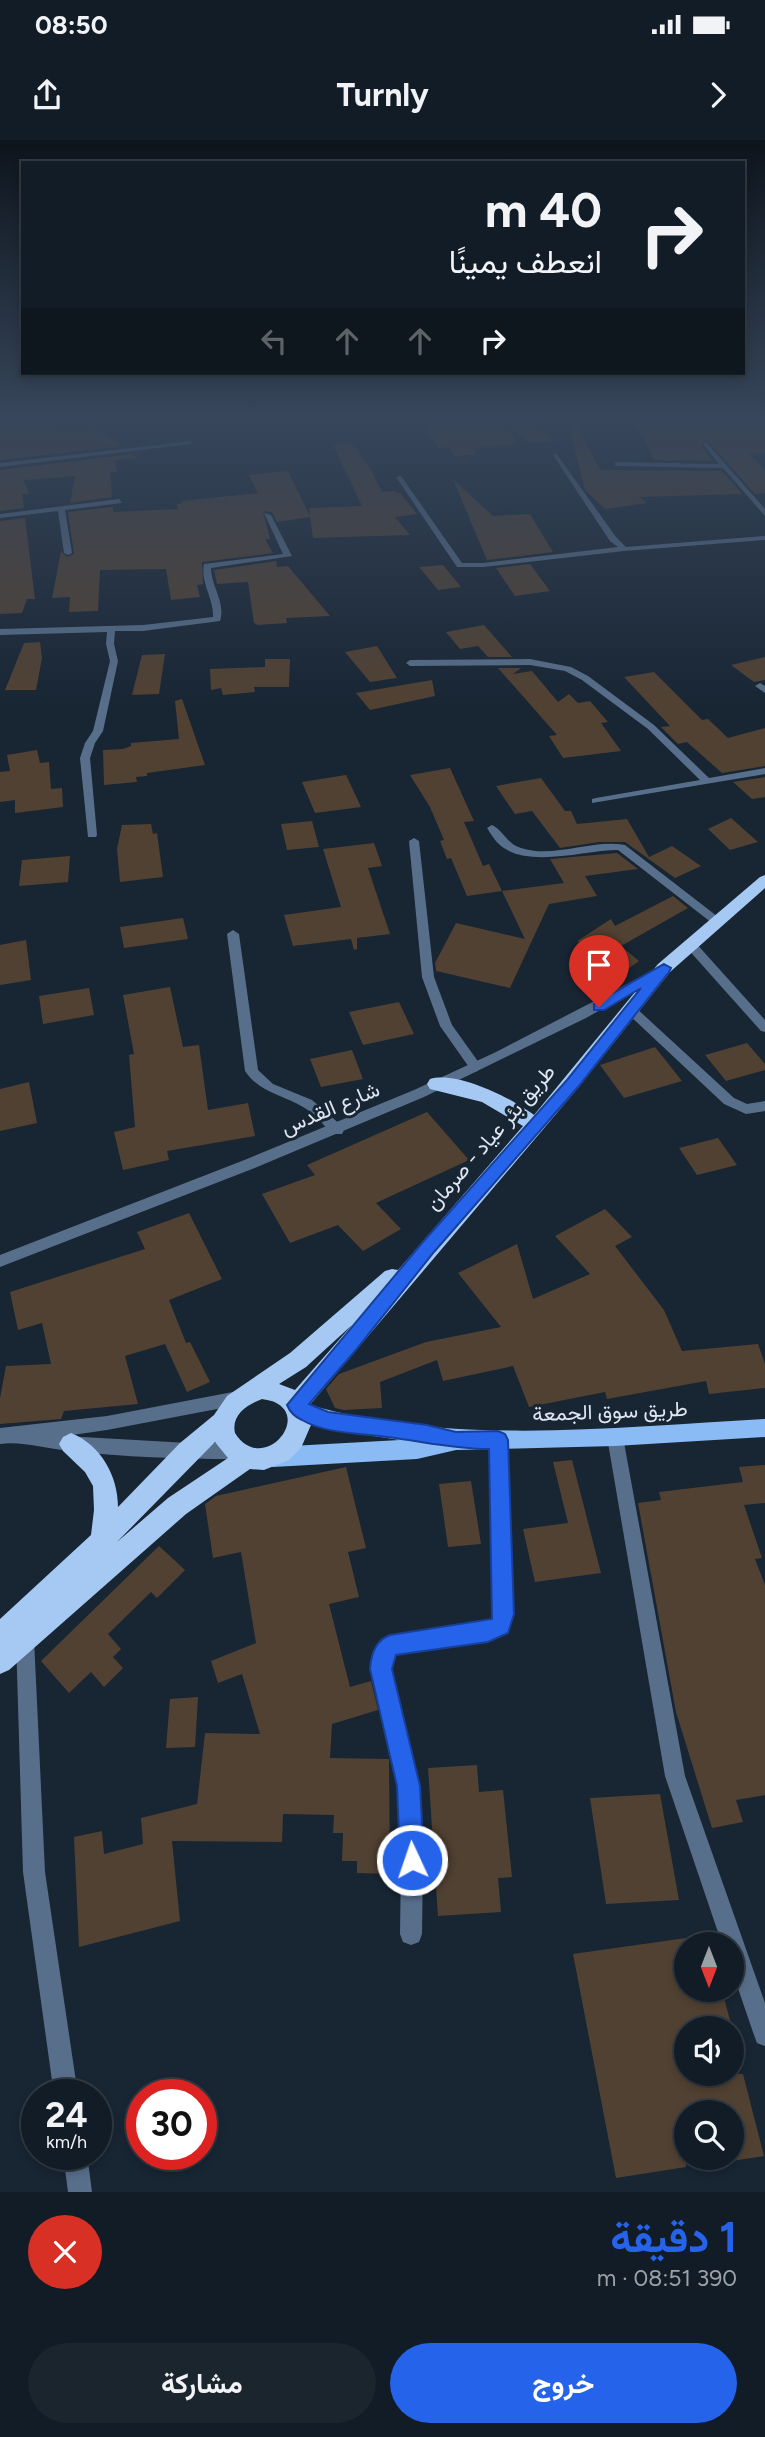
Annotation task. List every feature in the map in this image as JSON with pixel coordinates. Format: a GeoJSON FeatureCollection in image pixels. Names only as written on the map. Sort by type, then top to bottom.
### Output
{"type":"FeatureCollection","features":[{"type":"Feature","properties":{"kind":"highway","name":"طريق بئر عياد - صرمان"},"geometry":{"type":"LineString","coordinates":[[428,1248],[572,1083],[664,968],[765,880]]}},
{"type":"Feature","properties":{"kind":"highway"},"geometry":{"type":"LineString","coordinates":[[436,1084],[491,1096],[515,1109],[534,1125]]}},
{"type":"Feature","properties":{"kind":"highway"},"geometry":{"type":"LineString","coordinates":[[251,1455],[223,1432],[223,1421],[228,1408],[243,1395],[298,1360],[428,1248]]}},
{"type":"Feature","properties":{"kind":"highway"},"geometry":{"type":"LineString","coordinates":[[297,1408],[428,1248]]}},
{"type":"Feature","properties":{"kind":"highway"},"geometry":{"type":"LineString","coordinates":[[0,1661],[177,1506],[251,1455],[283,1452],[299,1433],[301,1421],[297,1408],[276,1391],[262,1389],[243,1395]]}},
{"type":"Feature","properties":{"kind":"highway"},"geometry":{"type":"LineString","coordinates":[[0,1637],[101,1542],[188,1451],[223,1421]]}},
{"type":"Feature","properties":{"kind":"highway"},"geometry":{"type":"LineString","coordinates":[[71,1444],[91,1459],[101,1472],[108,1510],[101,1542]]}},
{"type":"Feature","properties":{"kind":"main road","name":"طريق سوق الجمعة"},"geometry":{"type":"LineString","coordinates":[[297,1408],[328,1420],[456,1440],[615,1437],[765,1428]]}},
{"type":"Feature","properties":{"kind":"main road","name":"طريق سوق الجمعة"},"geometry":{"type":"LineString","coordinates":[[251,1455],[417,1449],[456,1440]]}},
{"type":"Feature","properties":{"kind":"street"},"geometry":{"type":"LineString","coordinates":[[62,517],[68,553]]}},
{"type":"Feature","properties":{"kind":"street"},"geometry":{"type":"LineString","coordinates":[[0,632],[186,625],[218,620],[219,613],[206,578],[207,566],[288,556],[268,517]]}},
{"type":"Feature","properties":{"kind":"street"},"geometry":{"type":"LineString","coordinates":[[427,517],[460,565],[543,560],[624,549],[765,538]]}},
{"type":"Feature","properties":{"kind":"street"},"geometry":{"type":"LineString","coordinates":[[598,517],[613,539],[624,549]]}},
{"type":"Feature","properties":{"kind":"street"},"geometry":{"type":"LineString","coordinates":[[92,835],[85,758],[98,731],[114,662],[110,644],[111,629]]}},
{"type":"Feature","properties":{"kind":"street"},"geometry":{"type":"LineString","coordinates":[[410,663],[530,662],[568,669],[651,727],[707,781]]}},
{"type":"Feature","properties":{"kind":"street"},"geometry":{"type":"LineString","coordinates":[[596,801],[765,771]]}},
{"type":"Feature","properties":{"kind":"street"},"geometry":{"type":"LineString","coordinates":[[492,828],[507,846],[534,854],[621,847],[716,920]]}},
{"type":"Feature","properties":{"kind":"street"},"geometry":{"type":"LineString","coordinates":[[414,841],[428,977],[446,1026],[476,1067]]}},
{"type":"Feature","properties":{"kind":"street"},"geometry":{"type":"LineString","coordinates":[[233,934],[252,1071],[258,1081],[276,1093],[306,1101],[337,1130]]}},
{"type":"Feature","properties":{"kind":"street"},"geometry":{"type":"LineString","coordinates":[[690,944],[765,1028]]}},
{"type":"Feature","properties":{"kind":"street","name":"شارع القدس"},"geometry":{"type":"LineString","coordinates":[[0,1261],[337,1130],[569,1023],[664,968]]}},
{"type":"Feature","properties":{"kind":"street"},"geometry":{"type":"LineString","coordinates":[[631,1010],[729,1101],[746,1109],[765,1106]]}},
{"type":"Feature","properties":{"kind":"street"},"geometry":{"type":"LineString","coordinates":[[6,1436],[107,1423],[243,1395]]}},
{"type":"Feature","properties":{"kind":"street"},"geometry":{"type":"LineString","coordinates":[[6,1436],[71,1444],[251,1455]]}},
{"type":"Feature","properties":{"kind":"street"},"geometry":{"type":"LineString","coordinates":[[615,1437],[675,1776],[765,2035]]}},
{"type":"Feature","properties":{"kind":"street"},"geometry":{"type":"LineString","coordinates":[[411,1934],[412,1860],[408,1786],[381,1669],[382,1658],[390,1645],[488,1631],[501,1626],[504,1614],[498,1440]]}},
{"type":"Feature","properties":{"kind":"street"},"geometry":{"type":"LineString","coordinates":[[25,1639],[34,1872],[64,2079]]}},
{"type":"Feature","properties":{"kind":"street"},"geometry":{"type":"LineString","coordinates":[[77,2170],[80,2192]]}},
{"type":"Feature","properties":{"kind":"building"},"geometry":{"type":"Polygon","coordinates":[[[69,517],[264,517],[270,539],[265,539],[273,553],[202,562],[203,584],[197,585],[200,597],[171,600],[166,569],[100,570],[98,611],[69,612],[70,597],[52,598],[61,551],[67,557],[74,554],[69,517]]]}},
{"type":"Feature","properties":{"kind":"building"},"geometry":{"type":"Polygon","coordinates":[[[274,517],[397,517],[410,535],[313,538],[310,517],[277,522],[274,517]]]}},
{"type":"Feature","properties":{"kind":"building"},"geometry":{"type":"Polygon","coordinates":[[[469,517],[532,517],[553,552],[487,560],[469,517]]]}},
{"type":"Feature","properties":{"kind":"building"},"geometry":{"type":"Polygon","coordinates":[[[25,518],[35,599],[27,599],[22,613],[0,614],[0,521],[25,518]]]}},
{"type":"Feature","properties":{"kind":"building"},"geometry":{"type":"Polygon","coordinates":[[[276,561],[277,567],[288,566],[330,616],[286,618],[287,623],[258,625],[254,623],[248,582],[217,584],[214,570],[276,561]]]}},
{"type":"Feature","properties":{"kind":"building"},"geometry":{"type":"Polygon","coordinates":[[[530,564],[550,591],[515,596],[496,568],[530,564]]]}},
{"type":"Feature","properties":{"kind":"building"},"geometry":{"type":"Polygon","coordinates":[[[443,565],[461,587],[438,590],[419,567],[443,565]]]}},
{"type":"Feature","properties":{"kind":"building"},"geometry":{"type":"Polygon","coordinates":[[[484,625],[512,657],[488,657],[478,646],[460,649],[446,632],[484,625]]]}},
{"type":"Feature","properties":{"kind":"building"},"geometry":{"type":"Polygon","coordinates":[[[40,642],[42,658],[36,690],[5,690],[24,643],[40,642]]]}},
{"type":"Feature","properties":{"kind":"building"},"geometry":{"type":"Polygon","coordinates":[[[377,646],[397,678],[370,682],[345,652],[377,646]]]}},
{"type":"Feature","properties":{"kind":"building"},"geometry":{"type":"Polygon","coordinates":[[[165,654],[159,694],[132,695],[142,655],[165,654]]]}},
{"type":"Feature","properties":{"kind":"building"},"geometry":{"type":"Polygon","coordinates":[[[765,657],[765,680],[754,682],[731,665],[765,657]]]}},
{"type":"Feature","properties":{"kind":"building"},"geometry":{"type":"Polygon","coordinates":[[[265,659],[290,659],[289,687],[254,687],[255,692],[223,695],[221,688],[211,690],[210,669],[265,667],[265,659]]]}},
{"type":"Feature","properties":{"kind":"building"},"geometry":{"type":"Polygon","coordinates":[[[498,668],[521,668],[513,674],[532,671],[558,702],[569,694],[578,703],[590,701],[608,722],[601,723],[621,751],[563,758],[549,736],[557,735],[498,668]]]}},
{"type":"Feature","properties":{"kind":"building"},"geometry":{"type":"Polygon","coordinates":[[[654,672],[702,720],[708,719],[728,738],[765,728],[765,766],[722,773],[687,742],[678,744],[661,727],[670,726],[624,677],[654,672]]]}},
{"type":"Feature","properties":{"kind":"building"},"geometry":{"type":"Polygon","coordinates":[[[432,680],[435,696],[370,710],[356,693],[432,680]]]}},
{"type":"Feature","properties":{"kind":"building"},"geometry":{"type":"Polygon","coordinates":[[[182,699],[205,765],[147,773],[147,776],[136,777],[137,782],[104,785],[103,750],[123,749],[131,746],[131,743],[179,739],[175,701],[182,699]]]}},
{"type":"Feature","properties":{"kind":"building"},"geometry":{"type":"Polygon","coordinates":[[[37,750],[40,763],[49,762],[51,789],[62,788],[63,807],[15,813],[15,800],[0,802],[0,772],[10,771],[7,755],[37,750]]]}},
{"type":"Feature","properties":{"kind":"building"},"geometry":{"type":"Polygon","coordinates":[[[450,768],[474,821],[464,822],[483,866],[489,864],[502,891],[467,896],[451,858],[447,859],[440,841],[444,840],[430,807],[410,775],[450,768]]]}},
{"type":"Feature","properties":{"kind":"building"},"geometry":{"type":"Polygon","coordinates":[[[346,775],[361,807],[315,813],[302,782],[346,775]]]}},
{"type":"Feature","properties":{"kind":"building"},"geometry":{"type":"Polygon","coordinates":[[[765,777],[765,797],[752,799],[733,782],[765,777]]]}},
{"type":"Feature","properties":{"kind":"building"},"geometry":{"type":"Polygon","coordinates":[[[541,778],[565,811],[571,811],[577,824],[627,819],[649,857],[672,846],[701,866],[675,878],[625,842],[599,842],[560,848],[532,811],[515,814],[496,786],[541,778]]]}},
{"type":"Feature","properties":{"kind":"building"},"geometry":{"type":"Polygon","coordinates":[[[731,818],[758,842],[730,850],[708,829],[731,818]]]}},
{"type":"Feature","properties":{"kind":"building"},"geometry":{"type":"Polygon","coordinates":[[[312,821],[319,847],[287,850],[281,824],[312,821]]]}},
{"type":"Feature","properties":{"kind":"building"},"geometry":{"type":"Polygon","coordinates":[[[151,824],[153,834],[157,833],[163,877],[120,882],[117,849],[122,825],[151,824]]]}},
{"type":"Feature","properties":{"kind":"building"},"geometry":{"type":"Polygon","coordinates":[[[374,843],[382,866],[368,868],[390,934],[357,938],[357,949],[354,950],[351,939],[293,946],[284,915],[341,907],[323,849],[374,843]]]}},
{"type":"Feature","properties":{"kind":"building"},"geometry":{"type":"Polygon","coordinates":[[[617,853],[638,869],[585,876],[597,896],[549,904],[510,988],[436,971],[435,963],[456,923],[525,939],[502,891],[564,883],[550,859],[617,853]]]}},
{"type":"Feature","properties":{"kind":"building"},"geometry":{"type":"Polygon","coordinates":[[[70,856],[68,882],[19,886],[22,860],[70,856]]]}},
{"type":"Feature","properties":{"kind":"building"},"geometry":{"type":"Polygon","coordinates":[[[673,896],[688,908],[621,946],[639,961],[624,972],[577,941],[611,919],[615,926],[673,896]]]}},
{"type":"Feature","properties":{"kind":"building"},"geometry":{"type":"Polygon","coordinates":[[[183,918],[188,939],[124,948],[120,927],[183,918]]]}},
{"type":"Feature","properties":{"kind":"building"},"geometry":{"type":"Polygon","coordinates":[[[26,940],[31,980],[0,985],[0,945],[26,940]]]}},
{"type":"Feature","properties":{"kind":"building"},"geometry":{"type":"Polygon","coordinates":[[[170,987],[183,1047],[199,1045],[208,1110],[248,1103],[255,1136],[167,1151],[169,1160],[123,1170],[114,1132],[135,1127],[129,1055],[134,1054],[123,995],[170,987]]]}},
{"type":"Feature","properties":{"kind":"building"},"geometry":{"type":"Polygon","coordinates":[[[89,988],[94,1015],[43,1024],[39,996],[89,988]]]}},
{"type":"Feature","properties":{"kind":"building"},"geometry":{"type":"Polygon","coordinates":[[[399,1002],[414,1034],[363,1045],[349,1012],[399,1002]]]}},
{"type":"Feature","properties":{"kind":"building"},"geometry":{"type":"Polygon","coordinates":[[[747,1043],[765,1064],[765,1070],[726,1081],[705,1055],[747,1043]]]}},
{"type":"Feature","properties":{"kind":"building"},"geometry":{"type":"Polygon","coordinates":[[[655,1047],[682,1081],[624,1098],[600,1065],[655,1047]]]}},
{"type":"Feature","properties":{"kind":"building"},"geometry":{"type":"Polygon","coordinates":[[[352,1050],[363,1079],[321,1087],[310,1059],[352,1050]]]}},
{"type":"Feature","properties":{"kind":"building"},"geometry":{"type":"Polygon","coordinates":[[[29,1082],[37,1123],[0,1131],[0,1089],[29,1082]]]}},
{"type":"Feature","properties":{"kind":"building"},"geometry":{"type":"Polygon","coordinates":[[[427,1112],[469,1160],[376,1203],[401,1229],[363,1251],[338,1225],[290,1243],[262,1194],[315,1175],[307,1165],[427,1112]]]}},
{"type":"Feature","properties":{"kind":"building"},"geometry":{"type":"Polygon","coordinates":[[[718,1138],[737,1165],[697,1175],[679,1148],[718,1138]]]}},
{"type":"Feature","properties":{"kind":"building"},"geometry":{"type":"Polygon","coordinates":[[[605,1209],[632,1237],[615,1246],[664,1310],[682,1351],[758,1344],[765,1364],[765,1388],[709,1394],[706,1381],[607,1399],[605,1392],[529,1407],[513,1366],[443,1381],[437,1360],[380,1382],[382,1408],[335,1408],[326,1389],[339,1374],[426,1342],[501,1327],[458,1273],[517,1244],[533,1299],[590,1274],[555,1236],[605,1209]]]}},
{"type":"Feature","properties":{"kind":"building"},"geometry":{"type":"Polygon","coordinates":[[[189,1213],[222,1279],[169,1300],[186,1343],[190,1342],[210,1382],[187,1392],[165,1344],[125,1356],[138,1404],[64,1411],[61,1419],[0,1424],[0,1398],[6,1366],[51,1364],[42,1323],[18,1330],[10,1292],[145,1249],[137,1232],[189,1213]]]}},
{"type":"Feature","properties":{"kind":"building"},"geometry":{"type":"Polygon","coordinates":[[[572,1460],[601,1573],[535,1582],[523,1529],[568,1523],[553,1462],[572,1460]]]}},
{"type":"Feature","properties":{"kind":"building"},"geometry":{"type":"Polygon","coordinates":[[[765,1465],[765,1503],[744,1505],[762,1558],[755,1559],[765,1585],[765,1795],[736,1800],[743,1822],[712,1828],[676,1712],[638,1503],[661,1500],[659,1492],[743,1482],[739,1467],[765,1465]]]}},
{"type":"Feature","properties":{"kind":"building"},"geometry":{"type":"Polygon","coordinates":[[[346,1467],[366,1548],[348,1552],[359,1597],[329,1604],[350,1687],[371,1681],[378,1710],[332,1724],[330,1758],[389,1759],[390,1874],[357,1873],[357,1861],[342,1861],[343,1833],[333,1833],[334,1815],[283,1814],[282,1842],[172,1841],[180,1921],[79,1947],[74,1837],[102,1831],[104,1854],[143,1844],[141,1818],[197,1804],[205,1733],[260,1734],[242,1674],[218,1683],[211,1661],[256,1643],[241,1552],[213,1558],[205,1504],[216,1496],[346,1467]]]}},
{"type":"Feature","properties":{"kind":"building"},"geometry":{"type":"Polygon","coordinates":[[[471,1481],[481,1544],[448,1547],[439,1484],[471,1481]]]}},
{"type":"Feature","properties":{"kind":"building"},"geometry":{"type":"Polygon","coordinates":[[[159,1546],[185,1570],[157,1598],[151,1592],[108,1634],[121,1649],[113,1657],[123,1668],[104,1687],[91,1672],[69,1693],[41,1661],[159,1546]]]}},
{"type":"Feature","properties":{"kind":"building"},"geometry":{"type":"Polygon","coordinates":[[[198,1697],[195,1747],[166,1748],[170,1699],[198,1697]]]}},
{"type":"Feature","properties":{"kind":"building"},"geometry":{"type":"Polygon","coordinates":[[[477,1765],[479,1792],[503,1790],[512,1877],[498,1878],[501,1912],[438,1916],[428,1768],[477,1765]]]}},
{"type":"Feature","properties":{"kind":"building"},"geometry":{"type":"Polygon","coordinates":[[[660,1794],[679,1900],[606,1904],[590,1798],[660,1794]]]}},
{"type":"Feature","properties":{"kind":"building"},"geometry":{"type":"Polygon","coordinates":[[[674,1940],[674,2002],[725,2002],[729,2016],[674,2016],[674,2086],[744,2086],[744,2078],[764,2156],[744,2159],[744,2100],[674,2100],[674,2169],[616,2178],[573,1954],[674,1940]]]}},
{"type":"Feature","properties":{"kind":"route"},"geometry":{"type":"LineString","coordinates":[[412,1860],[408,1786],[381,1669],[383,1652],[390,1645],[488,1631],[501,1626],[504,1614],[501,1590],[498,1440],[456,1440],[328,1420],[298,1410],[296,1405],[324,1376],[428,1248],[572,1083],[664,968],[599,1007]]}}]}
